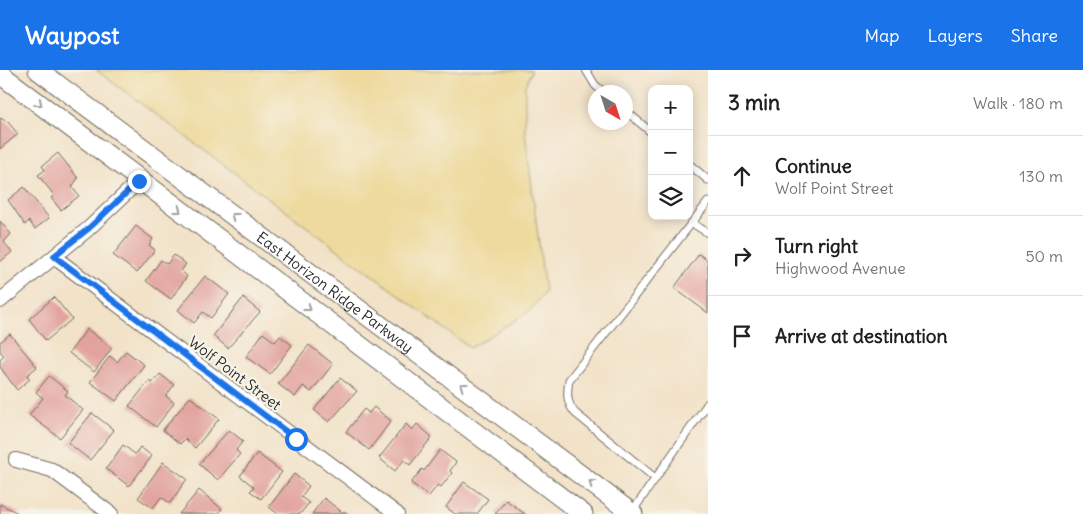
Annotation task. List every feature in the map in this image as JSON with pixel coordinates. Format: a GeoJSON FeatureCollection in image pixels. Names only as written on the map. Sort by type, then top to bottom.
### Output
{"type":"FeatureCollection","features":[{"type":"Feature","properties":{"kind":"main road","name":"East Horizon Ridge Parkway"},"geometry":{"type":"LineString","coordinates":[[38,70],[631,514]]}},
{"type":"Feature","properties":{"kind":"main road","name":"East Horizon Ridge Parkway"},"geometry":{"type":"LineString","coordinates":[[0,74],[139,181],[584,514]]}},
{"type":"Feature","properties":{"kind":"street"},"geometry":{"type":"LineString","coordinates":[[0,301],[88,229],[139,181]]}},
{"type":"Feature","properties":{"kind":"street","name":"Wolf Point Street"},"geometry":{"type":"LineString","coordinates":[[54,256],[397,514]]}},
{"type":"Feature","properties":{"kind":"street"},"geometry":{"type":"LineString","coordinates":[[16,460],[52,470],[111,514]]}},
{"type":"Feature","properties":{"kind":"lane"},"geometry":{"type":"LineString","coordinates":[[586,70],[595,85]]}},
{"type":"Feature","properties":{"kind":"lane"},"geometry":{"type":"LineString","coordinates":[[633,117],[648,130]]}},
{"type":"Feature","properties":{"kind":"lane"},"geometry":{"type":"LineString","coordinates":[[693,167],[708,180]]}},
{"type":"Feature","properties":{"kind":"lane"},"geometry":{"type":"LineString","coordinates":[[655,478],[575,413],[569,406],[567,395],[569,380],[708,202]]}},
{"type":"Feature","properties":{"kind":"lane"},"geometry":{"type":"LineString","coordinates":[[692,223],[708,233]]}},
{"type":"Feature","properties":{"kind":"lane"},"geometry":{"type":"LineString","coordinates":[[631,514],[708,403]]}},
{"type":"Feature","properties":{"kind":"sand"},"geometry":{"type":"Polygon","coordinates":[[[96,70],[532,70],[525,86],[525,132],[545,292],[530,311],[470,348],[96,70]]]}},
{"type":"Feature","properties":{"kind":"building"},"geometry":{"type":"Polygon","coordinates":[[[0,118],[8,122],[18,134],[0,149],[0,118]]]}},
{"type":"Feature","properties":{"kind":"building"},"geometry":{"type":"Polygon","coordinates":[[[58,153],[78,178],[72,187],[79,196],[61,210],[51,198],[54,195],[38,175],[45,170],[42,166],[58,153]]]}},
{"type":"Feature","properties":{"kind":"building"},"geometry":{"type":"Polygon","coordinates":[[[24,187],[49,218],[35,229],[29,221],[25,225],[8,200],[24,187]]]}},
{"type":"Feature","properties":{"kind":"building"},"geometry":{"type":"Polygon","coordinates":[[[0,221],[11,234],[4,242],[12,252],[0,262],[0,221]]]}},
{"type":"Feature","properties":{"kind":"building"},"geometry":{"type":"Polygon","coordinates":[[[136,226],[153,239],[149,245],[155,250],[137,273],[113,255],[136,226]]]}},
{"type":"Feature","properties":{"kind":"building"},"geometry":{"type":"Polygon","coordinates":[[[699,254],[708,261],[708,313],[674,288],[699,254]]]}},
{"type":"Feature","properties":{"kind":"building"},"geometry":{"type":"Polygon","coordinates":[[[174,255],[186,264],[181,271],[187,276],[171,299],[146,281],[161,260],[167,264],[174,255]]]}},
{"type":"Feature","properties":{"kind":"building"},"geometry":{"type":"Polygon","coordinates":[[[205,276],[229,294],[211,318],[203,312],[194,323],[178,310],[205,276]]]}},
{"type":"Feature","properties":{"kind":"building"},"geometry":{"type":"Polygon","coordinates":[[[54,297],[72,319],[46,341],[29,319],[54,297]]]}},
{"type":"Feature","properties":{"kind":"building"},"geometry":{"type":"Polygon","coordinates":[[[243,298],[260,312],[228,348],[213,336],[243,298]]]}},
{"type":"Feature","properties":{"kind":"building"},"geometry":{"type":"Polygon","coordinates":[[[87,329],[112,348],[94,372],[69,353],[87,329]]]}},
{"type":"Feature","properties":{"kind":"building"},"geometry":{"type":"Polygon","coordinates":[[[263,333],[275,342],[280,336],[292,345],[270,374],[246,357],[263,333]]]}},
{"type":"Feature","properties":{"kind":"building"},"geometry":{"type":"Polygon","coordinates":[[[10,334],[37,367],[27,375],[30,379],[17,390],[0,367],[0,360],[4,356],[0,351],[0,342],[10,334]]]}},
{"type":"Feature","properties":{"kind":"building"},"geometry":{"type":"Polygon","coordinates":[[[309,345],[333,364],[311,392],[303,386],[295,397],[278,384],[309,345]]]}},
{"type":"Feature","properties":{"kind":"building"},"geometry":{"type":"Polygon","coordinates":[[[126,351],[144,365],[116,401],[90,382],[110,356],[117,362],[126,351]]]}},
{"type":"Feature","properties":{"kind":"building"},"geometry":{"type":"Polygon","coordinates":[[[160,374],[174,385],[166,396],[174,403],[156,427],[129,406],[149,381],[152,383],[160,374]]]}},
{"type":"Feature","properties":{"kind":"building"},"geometry":{"type":"Polygon","coordinates":[[[49,376],[68,391],[65,395],[83,410],[60,438],[29,415],[43,398],[36,392],[49,376]]]}},
{"type":"Feature","properties":{"kind":"building"},"geometry":{"type":"Polygon","coordinates":[[[340,378],[357,391],[329,422],[314,410],[340,378]]]}},
{"type":"Feature","properties":{"kind":"building"},"geometry":{"type":"Polygon","coordinates":[[[190,397],[219,419],[195,448],[185,439],[180,444],[163,430],[190,397]]]}},
{"type":"Feature","properties":{"kind":"building"},"geometry":{"type":"Polygon","coordinates":[[[374,407],[391,421],[369,450],[346,432],[364,409],[369,413],[374,407]]]}},
{"type":"Feature","properties":{"kind":"building"},"geometry":{"type":"Polygon","coordinates":[[[92,413],[114,430],[90,460],[68,443],[92,413]]]}},
{"type":"Feature","properties":{"kind":"building"},"geometry":{"type":"Polygon","coordinates":[[[406,424],[412,430],[417,424],[432,437],[410,465],[404,460],[395,471],[379,458],[406,424]]]}},
{"type":"Feature","properties":{"kind":"building"},"geometry":{"type":"Polygon","coordinates":[[[229,430],[243,441],[236,450],[240,454],[218,480],[199,464],[229,430]]]}},
{"type":"Feature","properties":{"kind":"building"},"geometry":{"type":"Polygon","coordinates":[[[123,445],[135,454],[140,447],[152,456],[129,486],[106,469],[123,445]]]}},
{"type":"Feature","properties":{"kind":"building"},"geometry":{"type":"Polygon","coordinates":[[[440,450],[456,462],[450,471],[452,473],[441,487],[438,485],[429,496],[411,483],[422,469],[424,471],[440,450]]]}},
{"type":"Feature","properties":{"kind":"building"},"geometry":{"type":"Polygon","coordinates":[[[257,453],[282,472],[261,499],[250,491],[254,487],[240,476],[257,453]]]}},
{"type":"Feature","properties":{"kind":"building"},"geometry":{"type":"Polygon","coordinates":[[[163,462],[187,479],[170,503],[161,497],[153,508],[138,498],[163,462]]]}},
{"type":"Feature","properties":{"kind":"building"},"geometry":{"type":"Polygon","coordinates":[[[294,474],[309,486],[301,497],[309,503],[300,514],[278,514],[269,507],[294,474]]]}},
{"type":"Feature","properties":{"kind":"building"},"geometry":{"type":"Polygon","coordinates":[[[464,482],[488,499],[477,514],[455,514],[446,507],[464,482]]]}},
{"type":"Feature","properties":{"kind":"building"},"geometry":{"type":"Polygon","coordinates":[[[199,490],[222,509],[218,514],[179,514],[199,490]]]}},
{"type":"Feature","properties":{"kind":"building"},"geometry":{"type":"Polygon","coordinates":[[[324,498],[343,513],[344,511],[348,514],[312,514],[324,498]]]}},
{"type":"Feature","properties":{"kind":"building"},"geometry":{"type":"Polygon","coordinates":[[[506,500],[525,514],[495,514],[506,500]]]}},
{"type":"Feature","properties":{"kind":"building"},"geometry":{"type":"Polygon","coordinates":[[[0,504],[20,514],[0,514],[0,504]]]}},
{"type":"Feature","properties":{"kind":"route"},"geometry":{"type":"LineString","coordinates":[[139,181],[88,229],[54,256],[296,439]]}}]}
